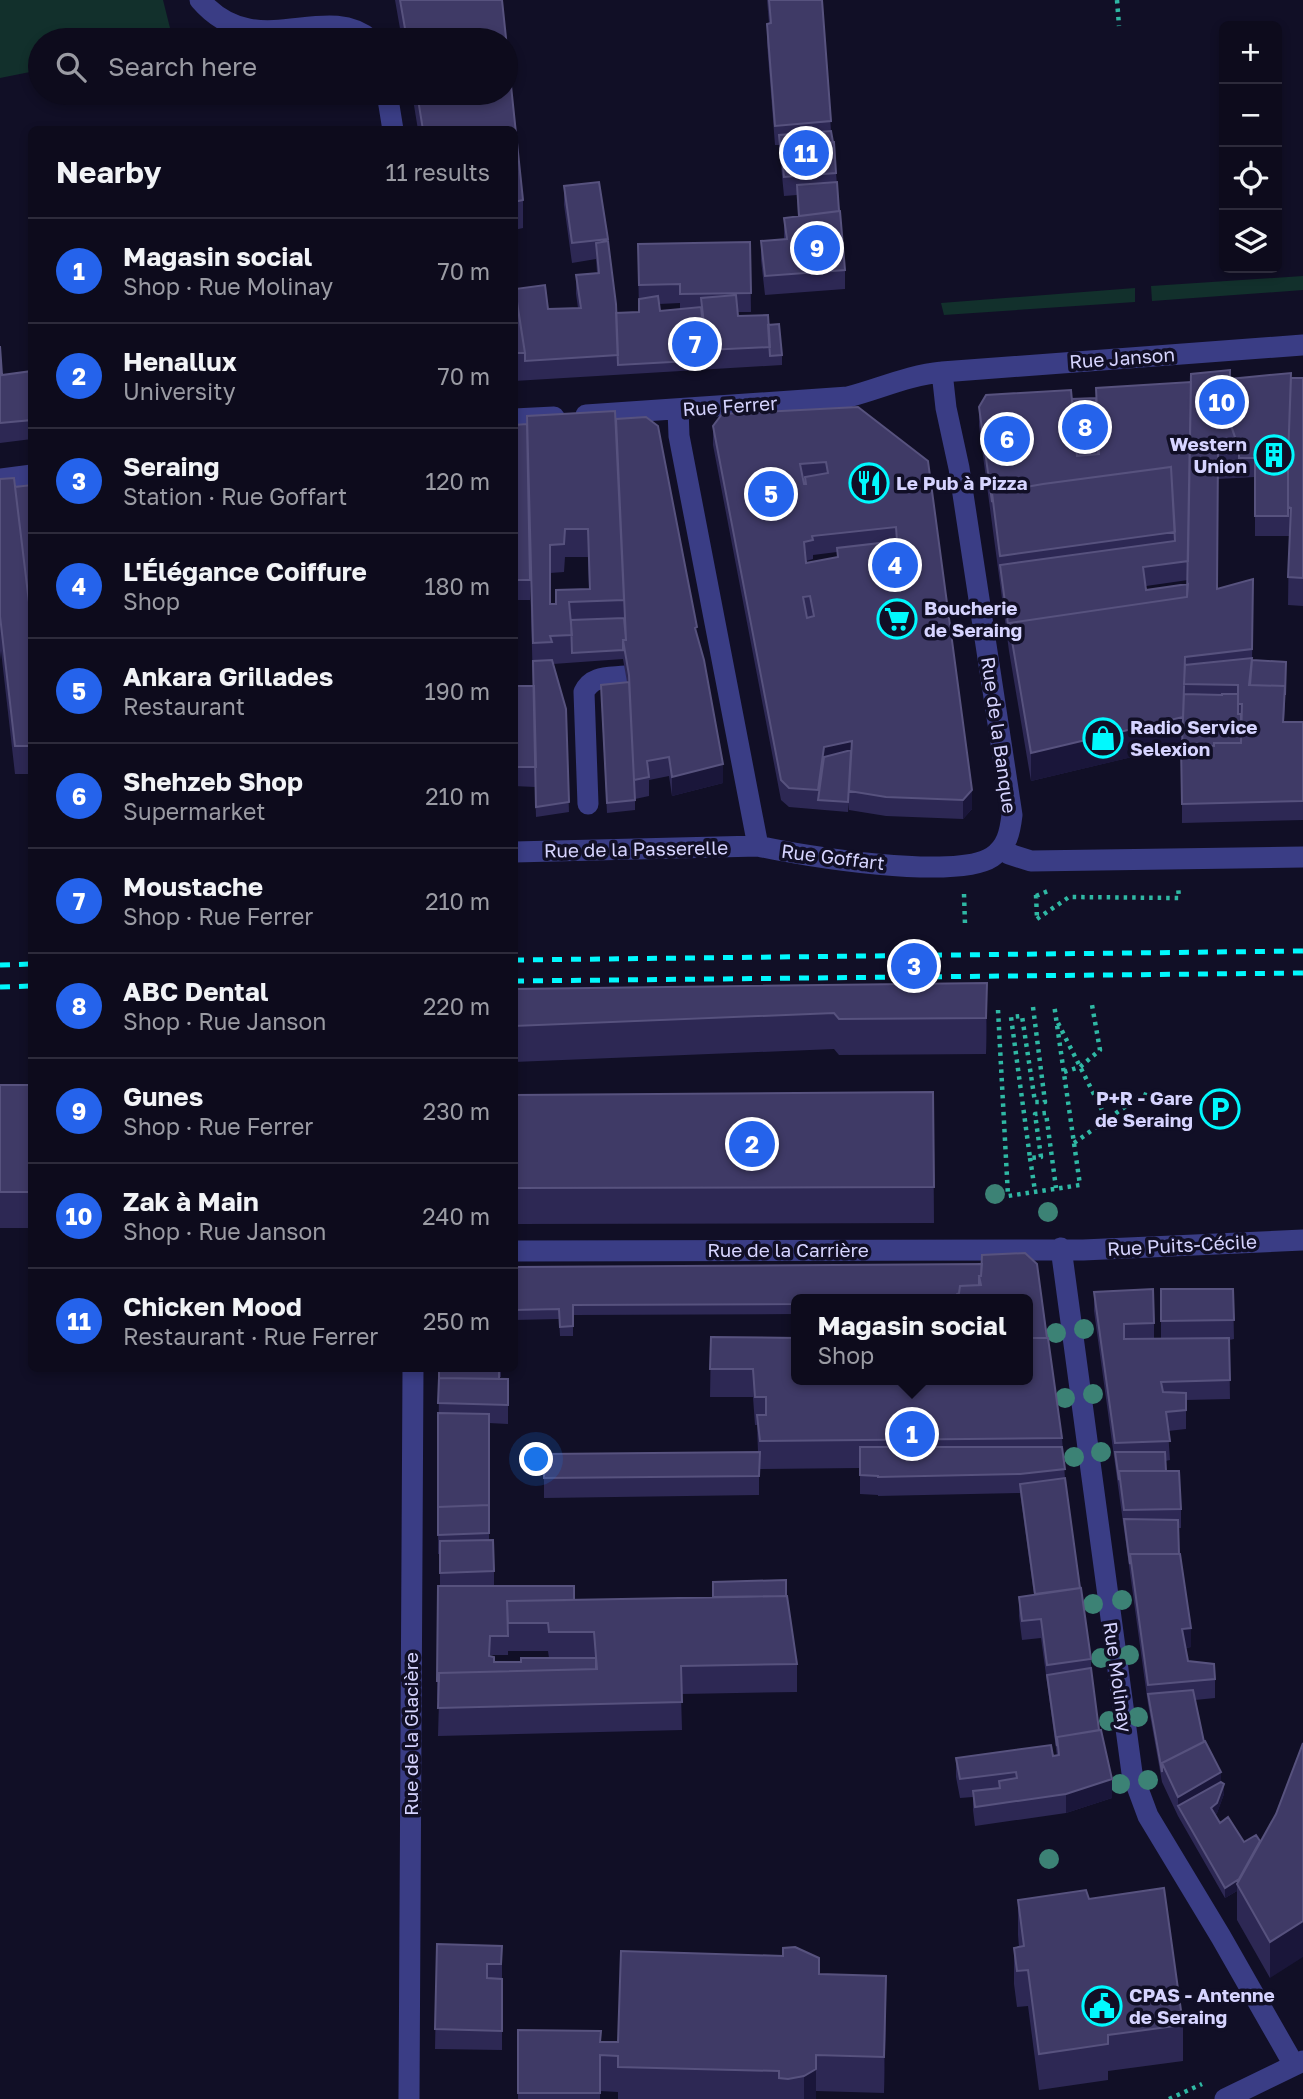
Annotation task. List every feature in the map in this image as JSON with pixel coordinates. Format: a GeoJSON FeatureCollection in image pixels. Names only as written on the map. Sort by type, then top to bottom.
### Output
{"type":"FeatureCollection","features":[{"type":"Feature","properties":{"kind":"street"},"geometry":{"type":"LineString","coordinates":[[200,0],[217,17],[246,27],[263,28],[324,18],[339,19],[358,28]]}},
{"type":"Feature","properties":{"kind":"street"},"geometry":{"type":"LineString","coordinates":[[389,105],[392,126]]}},
{"type":"Feature","properties":{"kind":"street","name":"Rue Janson"},"geometry":{"type":"LineString","coordinates":[[942,372],[1303,345]]}},
{"type":"Feature","properties":{"kind":"street","name":"Rue Ferrer"},"geometry":{"type":"LineString","coordinates":[[518,419],[848,397],[912,377],[942,372]]}},
{"type":"Feature","properties":{"kind":"street","name":"Rue de la Banque"},"geometry":{"type":"LineString","coordinates":[[942,372],[1010,800],[1010,833],[1003,848]]}},
{"type":"Feature","properties":{"kind":"street","name":"Rue Goffart"},"geometry":{"type":"LineString","coordinates":[[678,409],[679,436],[758,846],[799,855],[944,868],[978,864],[1003,848]]}},
{"type":"Feature","properties":{"kind":"street"},"geometry":{"type":"LineString","coordinates":[[0,480],[28,476]]}},
{"type":"Feature","properties":{"kind":"street"},"geometry":{"type":"LineString","coordinates":[[699,662],[723,659]]}},
{"type":"Feature","properties":{"kind":"street"},"geometry":{"type":"LineString","coordinates":[[588,804],[584,692],[588,683],[598,678],[626,676]]}},
{"type":"Feature","properties":{"kind":"street","name":"Rue de la Passerelle"},"geometry":{"type":"LineString","coordinates":[[518,852],[758,846]]}},
{"type":"Feature","properties":{"kind":"street"},"geometry":{"type":"LineString","coordinates":[[1003,848],[1018,858],[1031,861],[1303,857]]}},
{"type":"Feature","properties":{"kind":"street","name":"Rue Puits-Cécile"},"geometry":{"type":"LineString","coordinates":[[1061,1248],[1083,1250],[1303,1240]]}},
{"type":"Feature","properties":{"kind":"street","name":"Rue de la Carrière"},"geometry":{"type":"LineString","coordinates":[[518,1251],[1061,1248]]}},
{"type":"Feature","properties":{"kind":"street","name":"Rue Molinay"},"geometry":{"type":"LineString","coordinates":[[1061,1248],[1132,1773],[1148,1815],[1298,2063]]}},
{"type":"Feature","properties":{"kind":"street","name":"Rue de la Glacière"},"geometry":{"type":"LineString","coordinates":[[409,2099],[413,1372]]}},
{"type":"Feature","properties":{"kind":"street"},"geometry":{"type":"LineString","coordinates":[[1225,2099],[1298,2063]]}},
{"type":"Feature","properties":{"kind":"path"},"geometry":{"type":"LineString","coordinates":[[1117,0],[1119,26]]}},
{"type":"Feature","properties":{"kind":"path"},"geometry":{"type":"LineString","coordinates":[[1036,896],[1037,919],[1069,897],[1179,898],[1179,886],[1166,886]]}},
{"type":"Feature","properties":{"kind":"path"},"geometry":{"type":"LineString","coordinates":[[998,1010],[1008,1196],[1080,1185],[1054,1004]]}},
{"type":"Feature","properties":{"kind":"path"},"geometry":{"type":"LineString","coordinates":[[1064,1072],[1080,1067],[1100,1050],[1093,1005]]}},
{"type":"Feature","properties":{"kind":"path"},"geometry":{"type":"LineString","coordinates":[[1033,1007],[1045,1102],[1035,1102],[1023,1016],[1012,1017],[1035,1191]]}},
{"type":"Feature","properties":{"kind":"path"},"geometry":{"type":"LineString","coordinates":[[1056,1019],[1107,1120]]}},
{"type":"Feature","properties":{"kind":"path"},"geometry":{"type":"LineString","coordinates":[[1074,1143],[1143,1094],[1158,1099]]}},
{"type":"Feature","properties":{"kind":"path"},"geometry":{"type":"LineString","coordinates":[[1030,1158],[1041,1157],[1035,1114],[1046,1113],[1056,1188]]}},
{"type":"Feature","properties":{"kind":"green space"},"geometry":{"type":"Polygon","coordinates":[[[0,0],[163,0],[170,28],[28,28],[28,72],[0,78],[0,0]]]}},
{"type":"Feature","properties":{"kind":"green space"},"geometry":{"type":"Polygon","coordinates":[[[1303,276],[1303,290],[1152,301],[1151,286],[1303,276]]]}},
{"type":"Feature","properties":{"kind":"green space"},"geometry":{"type":"Polygon","coordinates":[[[1135,288],[1135,302],[944,315],[941,303],[1135,288]]]}},
{"type":"Feature","properties":{"kind":"building"},"geometry":{"type":"Polygon","coordinates":[[[400,0],[502,0],[505,28],[405,28],[400,0]]]}},
{"type":"Feature","properties":{"kind":"building"},"geometry":{"type":"Polygon","coordinates":[[[769,0],[822,0],[831,121],[775,126],[767,24],[771,23],[769,0]]]}},
{"type":"Feature","properties":{"kind":"building"},"geometry":{"type":"Polygon","coordinates":[[[419,105],[513,105],[515,126],[422,126],[419,105]]]}},
{"type":"Feature","properties":{"kind":"building"},"geometry":{"type":"Polygon","coordinates":[[[831,131],[833,142],[781,146],[781,156],[779,135],[831,131]]]}},
{"type":"Feature","properties":{"kind":"building"},"geometry":{"type":"Polygon","coordinates":[[[834,142],[836,173],[784,177],[781,146],[834,142]]]}},
{"type":"Feature","properties":{"kind":"building"},"geometry":{"type":"Polygon","coordinates":[[[518,152],[523,200],[518,201],[518,152]]]}},
{"type":"Feature","properties":{"kind":"building"},"geometry":{"type":"Polygon","coordinates":[[[599,182],[608,239],[572,243],[564,186],[599,182]]]}},
{"type":"Feature","properties":{"kind":"building"},"geometry":{"type":"Polygon","coordinates":[[[837,182],[839,211],[799,216],[797,185],[837,182]]]}},
{"type":"Feature","properties":{"kind":"building"},"geometry":{"type":"Polygon","coordinates":[[[840,211],[845,270],[765,276],[761,241],[787,239],[784,218],[840,211]]]}},
{"type":"Feature","properties":{"kind":"building"},"geometry":{"type":"Polygon","coordinates":[[[608,241],[616,304],[618,355],[525,361],[518,289],[545,285],[548,309],[581,308],[576,275],[599,273],[596,243],[608,241]]]}},
{"type":"Feature","properties":{"kind":"building"},"geometry":{"type":"Polygon","coordinates":[[[750,242],[751,293],[680,294],[680,284],[639,285],[638,244],[750,242]]]}},
{"type":"Feature","properties":{"kind":"building"},"geometry":{"type":"Polygon","coordinates":[[[736,295],[738,316],[768,315],[770,347],[707,350],[701,298],[736,295]]]}},
{"type":"Feature","properties":{"kind":"building"},"geometry":{"type":"Polygon","coordinates":[[[658,296],[660,311],[701,307],[707,360],[618,365],[616,313],[639,312],[639,299],[658,296]]]}},
{"type":"Feature","properties":{"kind":"building"},"geometry":{"type":"Polygon","coordinates":[[[518,310],[525,353],[518,353],[518,310]]]}},
{"type":"Feature","properties":{"kind":"building"},"geometry":{"type":"Polygon","coordinates":[[[779,324],[782,355],[770,356],[768,325],[779,324]]]}},
{"type":"Feature","properties":{"kind":"building"},"geometry":{"type":"Polygon","coordinates":[[[0,346],[2,375],[28,372],[28,420],[0,423],[0,346]]]}},
{"type":"Feature","properties":{"kind":"building"},"geometry":{"type":"Polygon","coordinates":[[[1230,370],[1229,419],[1239,449],[1218,452],[1217,589],[1253,579],[1252,649],[1185,657],[1183,717],[1031,753],[1009,623],[1187,597],[1191,374],[1230,370]]]}},
{"type":"Feature","properties":{"kind":"building"},"geometry":{"type":"Polygon","coordinates":[[[1291,373],[1288,516],[1255,516],[1255,458],[1239,458],[1239,449],[1229,420],[1230,379],[1291,373]]]}},
{"type":"Feature","properties":{"kind":"building"},"geometry":{"type":"Polygon","coordinates":[[[1291,378],[1303,378],[1303,578],[1288,577],[1291,378]]]}},
{"type":"Feature","properties":{"kind":"building"},"geometry":{"type":"Polygon","coordinates":[[[1191,382],[1188,561],[1143,567],[1146,590],[1188,584],[1187,597],[1009,623],[1009,632],[1000,565],[1175,541],[1171,467],[992,493],[992,502],[979,407],[986,395],[1071,390],[1077,456],[1099,454],[1096,388],[1191,382]]]}},
{"type":"Feature","properties":{"kind":"building"},"geometry":{"type":"Polygon","coordinates":[[[1096,398],[1098,454],[1077,456],[1072,399],[1096,398]]]}},
{"type":"Feature","properties":{"kind":"building"},"geometry":{"type":"Polygon","coordinates":[[[858,407],[928,461],[972,790],[963,800],[886,797],[849,791],[852,741],[824,747],[818,790],[789,788],[781,780],[713,426],[722,414],[858,407]],[[826,462],[800,464],[804,484],[805,477],[828,473],[826,462]],[[896,527],[812,536],[813,540],[804,542],[806,563],[838,557],[837,548],[897,541],[896,527]],[[810,596],[803,597],[807,618],[814,616],[810,596]]]}},
{"type":"Feature","properties":{"kind":"building"},"geometry":{"type":"Polygon","coordinates":[[[615,411],[624,600],[569,602],[572,635],[550,636],[552,642],[533,643],[527,416],[615,411]],[[565,529],[564,544],[550,545],[550,604],[556,604],[556,590],[590,589],[588,529],[565,529]]]}},
{"type":"Feature","properties":{"kind":"building"},"geometry":{"type":"Polygon","coordinates":[[[646,417],[658,426],[723,764],[672,777],[669,757],[647,761],[649,777],[634,780],[629,675],[623,640],[626,640],[616,419],[646,417]]]}},
{"type":"Feature","properties":{"kind":"building"},"geometry":{"type":"Polygon","coordinates":[[[527,424],[530,580],[518,580],[518,425],[527,424]]]}},
{"type":"Feature","properties":{"kind":"building"},"geometry":{"type":"Polygon","coordinates":[[[1171,467],[1175,532],[1000,556],[992,493],[1171,467]]]}},
{"type":"Feature","properties":{"kind":"building"},"geometry":{"type":"Polygon","coordinates":[[[14,478],[28,594],[28,746],[15,746],[0,616],[0,479],[14,478]]]}},
{"type":"Feature","properties":{"kind":"building"},"geometry":{"type":"Polygon","coordinates":[[[28,485],[28,594],[15,487],[28,485]]]}},
{"type":"Feature","properties":{"kind":"building"},"geometry":{"type":"Polygon","coordinates":[[[624,618],[626,640],[623,640],[623,650],[572,653],[571,620],[624,618]]]}},
{"type":"Feature","properties":{"kind":"building"},"geometry":{"type":"Polygon","coordinates":[[[1252,658],[1249,685],[1285,686],[1283,722],[1303,722],[1303,801],[1182,804],[1181,745],[1241,743],[1242,704],[1238,704],[1238,685],[1184,684],[1185,665],[1252,658]]]}},
{"type":"Feature","properties":{"kind":"building"},"geometry":{"type":"Polygon","coordinates":[[[552,660],[566,709],[569,802],[536,807],[533,661],[552,660]]]}},
{"type":"Feature","properties":{"kind":"building"},"geometry":{"type":"Polygon","coordinates":[[[1252,660],[1286,662],[1285,695],[1285,686],[1250,685],[1252,660]]]}},
{"type":"Feature","properties":{"kind":"building"},"geometry":{"type":"Polygon","coordinates":[[[629,682],[635,800],[607,803],[601,685],[629,682]]]}},
{"type":"Feature","properties":{"kind":"building"},"geometry":{"type":"Polygon","coordinates":[[[518,686],[534,686],[536,767],[518,767],[518,686]]]}},
{"type":"Feature","properties":{"kind":"building"},"geometry":{"type":"Polygon","coordinates":[[[1184,694],[1238,694],[1241,743],[1182,745],[1184,694]]]}},
{"type":"Feature","properties":{"kind":"building"},"geometry":{"type":"Polygon","coordinates":[[[851,750],[848,802],[818,800],[824,757],[851,750]]]}},
{"type":"Feature","properties":{"kind":"building"},"geometry":{"type":"Polygon","coordinates":[[[987,983],[986,1018],[839,1019],[834,1013],[518,1026],[518,989],[987,983]]]}},
{"type":"Feature","properties":{"kind":"building"},"geometry":{"type":"Polygon","coordinates":[[[0,1085],[28,1085],[28,1192],[0,1192],[0,1085]]]}},
{"type":"Feature","properties":{"kind":"building"},"geometry":{"type":"Polygon","coordinates":[[[933,1092],[934,1187],[518,1188],[518,1095],[933,1092]]]}},
{"type":"Feature","properties":{"kind":"building"},"geometry":{"type":"Polygon","coordinates":[[[1025,1253],[1037,1264],[1047,1338],[1033,1338],[1033,1294],[957,1294],[960,1286],[981,1285],[979,1276],[982,1255],[1025,1253]]]}},
{"type":"Feature","properties":{"kind":"building"},"geometry":{"type":"Polygon","coordinates":[[[982,1264],[979,1285],[960,1286],[957,1294],[791,1294],[791,1304],[573,1305],[573,1326],[560,1327],[559,1309],[518,1310],[518,1267],[982,1264]]]}},
{"type":"Feature","properties":{"kind":"building"},"geometry":{"type":"Polygon","coordinates":[[[1153,1289],[1154,1323],[1124,1324],[1124,1339],[1229,1338],[1230,1380],[1161,1382],[1163,1392],[1186,1393],[1186,1410],[1166,1412],[1170,1441],[1115,1443],[1094,1292],[1153,1289]]]}},
{"type":"Feature","properties":{"kind":"building"},"geometry":{"type":"Polygon","coordinates":[[[1161,1289],[1233,1289],[1234,1320],[1161,1321],[1161,1289]]]}},
{"type":"Feature","properties":{"kind":"building"},"geometry":{"type":"Polygon","coordinates":[[[711,1337],[791,1338],[791,1385],[1033,1385],[1033,1338],[1048,1338],[1062,1438],[760,1441],[757,1415],[766,1415],[766,1397],[755,1397],[753,1369],[710,1369],[711,1337]]]}},
{"type":"Feature","properties":{"kind":"building"},"geometry":{"type":"Polygon","coordinates":[[[439,1372],[499,1372],[499,1379],[439,1378],[439,1372]]]}},
{"type":"Feature","properties":{"kind":"building"},"geometry":{"type":"Polygon","coordinates":[[[439,1378],[508,1379],[508,1405],[438,1403],[439,1378]]]}},
{"type":"Feature","properties":{"kind":"building"},"geometry":{"type":"Polygon","coordinates":[[[438,1413],[489,1414],[489,1505],[438,1507],[438,1413]]]}},
{"type":"Feature","properties":{"kind":"building"},"geometry":{"type":"Polygon","coordinates":[[[860,1447],[1062,1447],[1065,1469],[1020,1474],[878,1477],[860,1475],[860,1447]]]}},
{"type":"Feature","properties":{"kind":"building"},"geometry":{"type":"Polygon","coordinates":[[[760,1452],[759,1476],[544,1478],[544,1454],[760,1452]]]}},
{"type":"Feature","properties":{"kind":"building"},"geometry":{"type":"Polygon","coordinates":[[[1115,1452],[1165,1452],[1166,1471],[1119,1471],[1119,1480],[1115,1452]]]}},
{"type":"Feature","properties":{"kind":"building"},"geometry":{"type":"Polygon","coordinates":[[[1119,1471],[1179,1471],[1181,1509],[1124,1510],[1119,1471]]]}},
{"type":"Feature","properties":{"kind":"building"},"geometry":{"type":"Polygon","coordinates":[[[1065,1478],[1080,1588],[1035,1594],[1020,1484],[1065,1478]]]}},
{"type":"Feature","properties":{"kind":"building"},"geometry":{"type":"Polygon","coordinates":[[[489,1505],[489,1533],[438,1535],[438,1507],[489,1505]]]}},
{"type":"Feature","properties":{"kind":"building"},"geometry":{"type":"Polygon","coordinates":[[[1124,1519],[1178,1520],[1179,1554],[1130,1554],[1130,1564],[1124,1519]]]}},
{"type":"Feature","properties":{"kind":"building"},"geometry":{"type":"Polygon","coordinates":[[[493,1540],[494,1571],[440,1573],[440,1541],[493,1540]]]}},
{"type":"Feature","properties":{"kind":"building"},"geometry":{"type":"Polygon","coordinates":[[[1130,1554],[1180,1554],[1191,1628],[1182,1629],[1188,1661],[1214,1664],[1215,1679],[1148,1685],[1130,1554]]]}},
{"type":"Feature","properties":{"kind":"building"},"geometry":{"type":"Polygon","coordinates":[[[786,1580],[786,1596],[713,1597],[713,1582],[786,1580]]]}},
{"type":"Feature","properties":{"kind":"building"},"geometry":{"type":"Polygon","coordinates":[[[438,1586],[574,1586],[574,1600],[507,1601],[508,1636],[490,1636],[489,1656],[494,1657],[494,1662],[521,1662],[521,1658],[596,1658],[596,1669],[439,1673],[437,1681],[438,1586]]]}},
{"type":"Feature","properties":{"kind":"building"},"geometry":{"type":"Polygon","coordinates":[[[1081,1588],[1091,1659],[1047,1665],[1041,1619],[1022,1621],[1019,1597],[1081,1588]]]}},
{"type":"Feature","properties":{"kind":"building"},"geometry":{"type":"Polygon","coordinates":[[[787,1596],[797,1664],[681,1666],[682,1702],[438,1708],[439,1673],[597,1669],[594,1632],[549,1632],[548,1623],[508,1623],[507,1601],[787,1596]]]}},
{"type":"Feature","properties":{"kind":"building"},"geometry":{"type":"Polygon","coordinates":[[[1091,1668],[1099,1730],[1057,1737],[1057,1746],[1047,1675],[1091,1668]]]}},
{"type":"Feature","properties":{"kind":"building"},"geometry":{"type":"Polygon","coordinates":[[[1193,1690],[1204,1742],[1162,1763],[1162,1772],[1148,1694],[1193,1690]]]}},
{"type":"Feature","properties":{"kind":"building"},"geometry":{"type":"Polygon","coordinates":[[[1101,1730],[1112,1779],[1066,1794],[975,1807],[973,1791],[1000,1788],[999,1781],[1017,1778],[1016,1772],[960,1779],[956,1758],[1051,1745],[1053,1756],[1059,1755],[1057,1737],[1101,1730]]]}},
{"type":"Feature","properties":{"kind":"building"},"geometry":{"type":"Polygon","coordinates":[[[1205,1741],[1221,1772],[1178,1797],[1162,1763],[1205,1741]]]}},
{"type":"Feature","properties":{"kind":"building"},"geometry":{"type":"Polygon","coordinates":[[[1303,1743],[1303,1921],[1270,1942],[1237,1884],[1276,1814],[1303,1743]]]}},
{"type":"Feature","properties":{"kind":"building"},"geometry":{"type":"Polygon","coordinates":[[[1221,1782],[1224,1784],[1217,1803],[1211,1808],[1220,1823],[1228,1817],[1244,1842],[1256,1835],[1260,1841],[1239,1879],[1225,1888],[1178,1806],[1221,1782]]]}},
{"type":"Feature","properties":{"kind":"building","name":"CPAS - Antenne de Seraing"},"geometry":{"type":"Polygon","coordinates":[[[1164,1888],[1183,2025],[1108,2035],[1108,2044],[1039,2054],[1028,1970],[1017,1971],[1014,1948],[1024,1946],[1018,1900],[1086,1890],[1089,1899],[1164,1888]]]}},
{"type":"Feature","properties":{"kind":"building"},"geometry":{"type":"Polygon","coordinates":[[[437,1944],[502,1946],[501,1964],[487,1964],[487,1978],[502,1979],[502,2031],[435,2029],[437,1944]]]}},
{"type":"Feature","properties":{"kind":"building"},"geometry":{"type":"Polygon","coordinates":[[[795,1947],[819,1958],[819,1974],[886,1976],[884,2057],[816,2055],[816,2069],[804,2076],[788,2079],[779,2078],[779,2071],[618,2067],[618,2056],[600,2055],[600,2093],[518,2093],[518,2030],[601,2031],[600,2042],[618,2042],[621,1951],[783,1956],[783,1948],[795,1947]]]}},
{"type":"Feature","properties":{"kind":"railway"},"geometry":{"type":"LineString","coordinates":[[518,960],[1303,951]]}},
{"type":"Feature","properties":{"kind":"railway"},"geometry":{"type":"LineString","coordinates":[[0,965],[28,964]]}},
{"type":"Feature","properties":{"kind":"railway"},"geometry":{"type":"LineString","coordinates":[[518,981],[1303,973]]}},
{"type":"Feature","properties":{"kind":"railway"},"geometry":{"type":"LineString","coordinates":[[0,987],[28,986]]}},
{"type":"Feature","properties":{"kind":"place","name":"Chicken Mood"},"geometry":{"type":"Point","coordinates":[806,153]}},
{"type":"Feature","properties":{"kind":"place","name":"Gunes"},"geometry":{"type":"Point","coordinates":[817,248]}},
{"type":"Feature","properties":{"kind":"place","name":"Moustache"},"geometry":{"type":"Point","coordinates":[695,344]}},
{"type":"Feature","properties":{"kind":"place","name":"Zak à Main"},"geometry":{"type":"Point","coordinates":[1222,402]}},
{"type":"Feature","properties":{"kind":"place","name":"ABC Dental"},"geometry":{"type":"Point","coordinates":[1085,427]}},
{"type":"Feature","properties":{"kind":"place","name":"Shehzeb Shop"},"geometry":{"type":"Point","coordinates":[1007,439]}},
{"type":"Feature","properties":{"kind":"place","name":"Western Union"},"geometry":{"type":"Point","coordinates":[1274,455]}},
{"type":"Feature","properties":{"kind":"place","name":"Le Pub à Pizza"},"geometry":{"type":"Point","coordinates":[869,483]}},
{"type":"Feature","properties":{"kind":"place","name":"Ankara Grillades"},"geometry":{"type":"Point","coordinates":[771,494]}},
{"type":"Feature","properties":{"kind":"place","name":"L'Élégance Coiffure"},"geometry":{"type":"Point","coordinates":[895,565]}},
{"type":"Feature","properties":{"kind":"place","name":"Boucherie de Seraing"},"geometry":{"type":"Point","coordinates":[897,619]}},
{"type":"Feature","properties":{"kind":"place","name":"Radio Service Selexion"},"geometry":{"type":"Point","coordinates":[1103,738]}},
{"type":"Feature","properties":{"kind":"place","name":"Seraing"},"geometry":{"type":"Point","coordinates":[914,966]}},
{"type":"Feature","properties":{"kind":"place","name":"P+R - Gare de Seraing"},"geometry":{"type":"Point","coordinates":[1220,1109]}},
{"type":"Feature","properties":{"kind":"place","name":"Henallux"},"geometry":{"type":"Point","coordinates":[752,1144]}},
{"type":"Feature","properties":{"kind":"place","name":"Magasin social"},"geometry":{"type":"Point","coordinates":[912,1434]}},
{"type":"Feature","properties":{"kind":"place","name":"CPAS - Antenne de Seraing"},"geometry":{"type":"Point","coordinates":[1102,2006]}}]}
